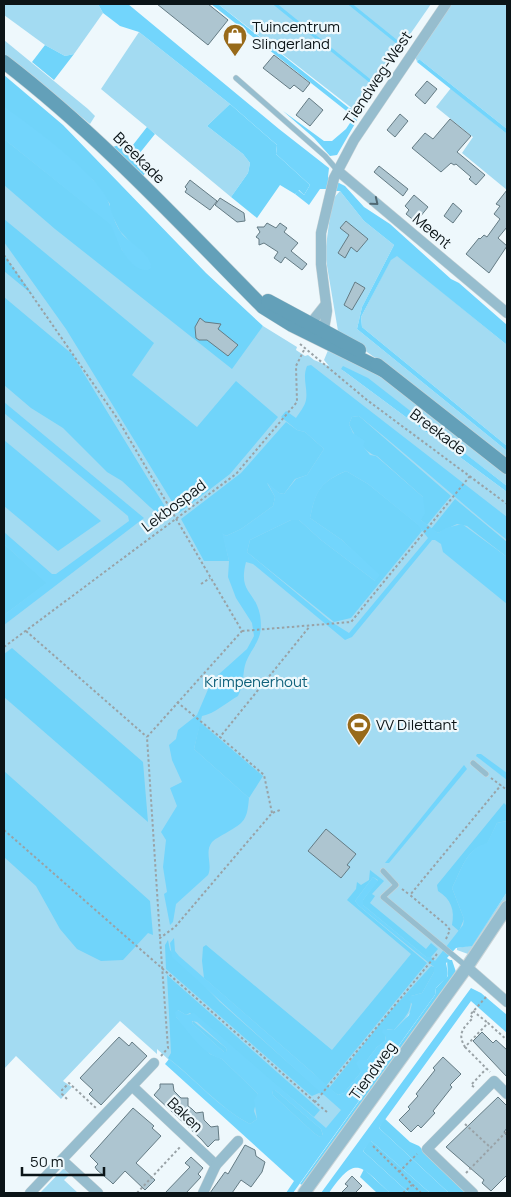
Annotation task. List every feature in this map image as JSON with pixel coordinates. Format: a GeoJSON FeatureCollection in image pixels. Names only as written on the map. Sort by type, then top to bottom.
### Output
{"type":"FeatureCollection","features":[{"type":"Feature","properties":{"kind":"main road","name":"Breekade"},"geometry":{"type":"LineString","coordinates":[[4,62],[76,120],[110,152],[243,287],[383,370],[507,466]]}},
{"type":"Feature","properties":{"kind":"street","name":"Tiendweg-West"},"geometry":{"type":"LineString","coordinates":[[315,331],[326,304],[320,248],[324,212],[336,174],[354,140],[446,4]]}},
{"type":"Feature","properties":{"kind":"street","name":"Meent"},"geometry":{"type":"LineString","coordinates":[[336,174],[507,313]]}},
{"type":"Feature","properties":{"kind":"street","name":"Tiendweg"},"geometry":{"type":"LineString","coordinates":[[304,1193],[467,967],[507,907]]}},
{"type":"Feature","properties":{"kind":"street"},"geometry":{"type":"LineString","coordinates":[[467,967],[507,1002]]}},
{"type":"Feature","properties":{"kind":"street"},"geometry":{"type":"LineString","coordinates":[[30,1193],[154,1063]]}},
{"type":"Feature","properties":{"kind":"street"},"geometry":{"type":"LineString","coordinates":[[473,1193],[428,1148],[494,1081],[507,1094]]}},
{"type":"Feature","properties":{"kind":"street","name":"Baken"},"geometry":{"type":"LineString","coordinates":[[132,1086],[216,1165]]}},
{"type":"Feature","properties":{"kind":"street"},"geometry":{"type":"LineString","coordinates":[[203,1193],[216,1165],[238,1141]]}},
{"type":"Feature","properties":{"kind":"street"},"geometry":{"type":"LineString","coordinates":[[62,1160],[98,1193]]}},
{"type":"Feature","properties":{"kind":"lane"},"geometry":{"type":"LineString","coordinates":[[236,78],[325,156],[336,174]]}},
{"type":"Feature","properties":{"kind":"lane"},"geometry":{"type":"LineString","coordinates":[[473,763],[486,774]]}},
{"type":"Feature","properties":{"kind":"lane"},"geometry":{"type":"LineString","coordinates":[[382,871],[396,885],[384,896],[467,967]]}},
{"type":"Feature","properties":{"kind":"path"},"geometry":{"type":"LineString","coordinates":[[4,255],[117,418],[242,631]]}},
{"type":"Feature","properties":{"kind":"path","name":"Lekbospad"},"geometry":{"type":"LineString","coordinates":[[4,647],[236,474],[297,402],[296,366],[304,348]]}},
{"type":"Feature","properties":{"kind":"path","name":"Breekade"},"geometry":{"type":"LineString","coordinates":[[304,348],[367,400],[507,504]]}},
{"type":"Feature","properties":{"kind":"path"},"geometry":{"type":"LineString","coordinates":[[162,1054],[168,1048],[147,737],[242,631],[351,622],[470,476]]}},
{"type":"Feature","properties":{"kind":"path"},"geometry":{"type":"LineString","coordinates":[[201,584],[210,578]]}},
{"type":"Feature","properties":{"kind":"path"},"geometry":{"type":"LineString","coordinates":[[220,737],[310,626]]}},
{"type":"Feature","properties":{"kind":"path"},"geometry":{"type":"LineString","coordinates":[[26,630],[147,737]]}},
{"type":"Feature","properties":{"kind":"path"},"geometry":{"type":"LineString","coordinates":[[177,702],[264,775],[272,813]]}},
{"type":"Feature","properties":{"kind":"path"},"geometry":{"type":"LineString","coordinates":[[486,774],[507,790]]}},
{"type":"Feature","properties":{"kind":"path"},"geometry":{"type":"LineString","coordinates":[[315,1102],[444,946],[450,930],[410,895],[500,785]]}},
{"type":"Feature","properties":{"kind":"path"},"geometry":{"type":"LineString","coordinates":[[160,938],[175,927],[272,813],[280,810]]}},
{"type":"Feature","properties":{"kind":"path"},"geometry":{"type":"LineString","coordinates":[[4,830],[327,1112]]}},
{"type":"Feature","properties":{"kind":"path"},"geometry":{"type":"LineString","coordinates":[[487,996],[470,1015],[473,1018],[461,1034],[465,1047],[493,1074],[494,1081]]}},
{"type":"Feature","properties":{"kind":"path"},"geometry":{"type":"LineString","coordinates":[[473,1011],[507,1040]]}},
{"type":"Feature","properties":{"kind":"path"},"geometry":{"type":"LineString","coordinates":[[465,1047],[488,1023]]}},
{"type":"Feature","properties":{"kind":"path"},"geometry":{"type":"LineString","coordinates":[[67,1099],[62,1094],[62,1090],[69,1083],[104,1116]]}},
{"type":"Feature","properties":{"kind":"path"},"geometry":{"type":"LineString","coordinates":[[458,1117],[491,1148]]}},
{"type":"Feature","properties":{"kind":"path"},"geometry":{"type":"LineString","coordinates":[[459,1180],[507,1131]]}},
{"type":"Feature","properties":{"kind":"path"},"geometry":{"type":"LineString","coordinates":[[137,1193],[188,1139]]}},
{"type":"Feature","properties":{"kind":"path"},"geometry":{"type":"LineString","coordinates":[[373,1146],[420,1193]]}},
{"type":"Feature","properties":{"kind":"path"},"geometry":{"type":"LineString","coordinates":[[399,1172],[413,1157]]}},
{"type":"Feature","properties":{"kind":"path"},"geometry":{"type":"LineString","coordinates":[[403,1193],[412,1185]]}},
{"type":"Feature","properties":{"kind":"green space"},"geometry":{"type":"Polygon","coordinates":[[[4,4],[98,4],[103,13],[74,54],[65,56],[45,45],[4,15],[4,4]]]}},
{"type":"Feature","properties":{"kind":"green space"},"geometry":{"type":"Polygon","coordinates":[[[218,4],[431,4],[375,85],[353,109],[218,4]]]}},
{"type":"Feature","properties":{"kind":"green space"},"geometry":{"type":"Polygon","coordinates":[[[451,4],[507,4],[507,129],[419,59],[417,62],[415,56],[451,4]]]}},
{"type":"Feature","properties":{"kind":"green space"},"geometry":{"type":"Polygon","coordinates":[[[139,32],[230,104],[207,126],[243,154],[250,163],[248,173],[231,197],[101,89],[139,32]]]}},
{"type":"Feature","properties":{"kind":"green space"},"geometry":{"type":"Polygon","coordinates":[[[4,40],[88,109],[95,116],[90,124],[4,54],[4,40]]]}},
{"type":"Feature","properties":{"kind":"green space","name":"Krimpenerhout"},"geometry":{"type":"Polygon","coordinates":[[[4,83],[248,319],[297,347],[296,350],[314,360],[329,366],[324,360],[329,348],[384,377],[507,473],[507,486],[398,402],[341,369],[507,492],[507,867],[299,1179],[157,1049],[157,1054],[120,1021],[63,1081],[72,1087],[61,1099],[16,1056],[4,1069],[4,83]]]}},
{"type":"Feature","properties":{"kind":"green space"},"geometry":{"type":"Polygon","coordinates":[[[451,88],[507,134],[507,190],[462,153],[473,137],[436,107],[451,88]]]}},
{"type":"Feature","properties":{"kind":"green space"},"geometry":{"type":"Polygon","coordinates":[[[340,191],[364,221],[394,245],[362,307],[357,329],[507,451],[507,459],[338,331],[325,254],[332,200],[340,191]]]}},
{"type":"Feature","properties":{"kind":"green space"},"geometry":{"type":"Polygon","coordinates":[[[397,255],[507,345],[507,446],[362,327],[361,317],[391,259],[397,255]]]}},
{"type":"Feature","properties":{"kind":"green space"},"geometry":{"type":"Polygon","coordinates":[[[507,892],[507,900],[474,951],[468,954],[457,950],[457,948],[472,945],[507,892]]]}},
{"type":"Feature","properties":{"kind":"green space"},"geometry":{"type":"Polygon","coordinates":[[[64,1168],[70,1174],[64,1180],[78,1193],[40,1193],[64,1168]]]}},
{"type":"Feature","properties":{"kind":"shaded area"},"geometry":{"type":"Polygon","coordinates":[[[98,4],[128,4],[329,168],[328,177],[331,180],[328,189],[320,189],[309,205],[295,194],[298,190],[304,195],[310,185],[276,154],[277,145],[230,104],[139,32],[120,26],[103,13],[98,4]]]}},
{"type":"Feature","properties":{"kind":"shaded area"},"geometry":{"type":"Polygon","coordinates":[[[211,4],[218,4],[349,108],[353,109],[358,105],[364,108],[337,155],[330,156],[314,138],[283,111],[324,141],[332,141],[346,129],[354,117],[211,4]]]}},
{"type":"Feature","properties":{"kind":"shaded area"},"geometry":{"type":"Polygon","coordinates":[[[45,45],[65,56],[74,54],[54,80],[32,62],[45,45]]]}},
{"type":"Feature","properties":{"kind":"shaded area"},"geometry":{"type":"Polygon","coordinates":[[[419,59],[507,129],[507,134],[417,62],[419,59]]]}},
{"type":"Feature","properties":{"kind":"shaded area"},"geometry":{"type":"Polygon","coordinates":[[[4,75],[63,125],[206,273],[263,326],[232,369],[55,229],[4,185],[4,139],[112,225],[122,250],[139,268],[134,246],[120,231],[110,211],[110,204],[93,180],[4,107],[4,75]]]}},
{"type":"Feature","properties":{"kind":"shaded area"},"geometry":{"type":"Polygon","coordinates":[[[230,104],[277,145],[276,154],[310,185],[304,195],[299,190],[295,194],[280,185],[257,218],[231,197],[248,173],[250,163],[243,154],[207,126],[230,104]]]}},
{"type":"Feature","properties":{"kind":"shaded area"},"geometry":{"type":"Polygon","coordinates":[[[4,107],[55,145],[92,179],[105,194],[118,229],[144,253],[148,258],[151,268],[148,270],[141,269],[129,261],[116,239],[111,225],[4,139],[4,107]]]}},
{"type":"Feature","properties":{"kind":"shaded area"},"geometry":{"type":"Polygon","coordinates":[[[147,127],[155,134],[139,154],[150,165],[142,178],[112,147],[120,145],[129,150],[147,127]]]}},
{"type":"Feature","properties":{"kind":"shaded area"},"geometry":{"type":"Polygon","coordinates":[[[337,182],[345,186],[364,207],[390,224],[451,279],[459,283],[507,325],[507,345],[397,256],[391,260],[361,317],[362,327],[507,446],[507,451],[357,329],[362,307],[394,245],[364,221],[340,191],[334,191],[337,182]]]}},
{"type":"Feature","properties":{"kind":"shaded area"},"geometry":{"type":"Polygon","coordinates":[[[4,219],[154,343],[132,375],[197,427],[236,381],[278,417],[230,474],[179,513],[66,329],[4,242],[4,219]]]}},
{"type":"Feature","properties":{"kind":"shaded area"},"geometry":{"type":"Polygon","coordinates":[[[4,255],[33,295],[4,271],[4,255]]]}},
{"type":"Feature","properties":{"kind":"shaded area"},"geometry":{"type":"Polygon","coordinates":[[[4,297],[72,354],[172,518],[157,513],[122,481],[107,472],[63,428],[31,408],[4,385],[4,297]]]}},
{"type":"Feature","properties":{"kind":"shaded area"},"geometry":{"type":"Polygon","coordinates":[[[311,365],[507,517],[507,540],[359,416],[352,417],[349,424],[353,433],[365,441],[363,446],[370,455],[376,456],[423,497],[425,513],[421,520],[438,533],[446,528],[462,524],[507,557],[507,604],[443,552],[441,544],[432,540],[352,637],[345,640],[253,564],[246,562],[244,580],[248,591],[258,607],[261,630],[246,662],[242,686],[238,696],[207,715],[202,716],[194,749],[249,798],[246,816],[241,823],[212,842],[209,850],[210,867],[208,875],[176,904],[173,922],[170,925],[164,894],[167,892],[163,867],[166,840],[161,832],[177,806],[170,788],[182,782],[172,760],[169,745],[176,739],[178,730],[197,715],[209,687],[218,675],[247,649],[254,636],[252,623],[236,598],[228,577],[229,561],[222,533],[226,536],[241,529],[273,506],[275,497],[267,482],[279,493],[284,494],[296,479],[307,475],[324,449],[305,432],[297,430],[281,417],[286,411],[296,418],[304,405],[306,400],[305,375],[307,366],[311,365]],[[346,471],[331,479],[325,483],[317,494],[310,518],[342,540],[380,575],[375,581],[321,540],[299,520],[291,520],[250,540],[247,552],[330,621],[349,633],[428,538],[417,524],[368,484],[346,471]]]}},
{"type":"Feature","properties":{"kind":"shaded area"},"geometry":{"type":"Polygon","coordinates":[[[343,366],[368,378],[507,486],[507,492],[341,369],[343,366]]]}},
{"type":"Feature","properties":{"kind":"shaded area"},"geometry":{"type":"Polygon","coordinates":[[[4,402],[144,518],[4,625],[4,615],[46,583],[4,544],[4,532],[52,574],[56,574],[129,521],[128,516],[4,413],[4,402]]]}},
{"type":"Feature","properties":{"kind":"shaded area"},"geometry":{"type":"Polygon","coordinates":[[[359,416],[451,496],[427,525],[421,520],[423,497],[377,456],[368,451],[357,438],[349,424],[352,417],[359,416]]]}},
{"type":"Feature","properties":{"kind":"shaded area"},"geometry":{"type":"Polygon","coordinates":[[[286,422],[297,430],[305,432],[324,449],[307,475],[295,479],[284,494],[279,493],[267,483],[275,497],[273,506],[241,529],[226,536],[223,534],[229,561],[204,561],[181,519],[241,473],[286,422]]]}},
{"type":"Feature","properties":{"kind":"shaded area"},"geometry":{"type":"Polygon","coordinates":[[[4,440],[101,521],[58,551],[4,506],[4,440]]]}},
{"type":"Feature","properties":{"kind":"shaded area"},"geometry":{"type":"Polygon","coordinates":[[[346,471],[368,484],[420,526],[422,531],[351,618],[334,622],[247,552],[250,540],[291,520],[299,520],[321,540],[375,581],[370,567],[342,540],[310,518],[314,500],[321,488],[330,479],[346,471]]]}},
{"type":"Feature","properties":{"kind":"shaded area"},"geometry":{"type":"Polygon","coordinates":[[[455,499],[507,542],[507,557],[467,526],[457,524],[438,533],[431,529],[455,499]]]}},
{"type":"Feature","properties":{"kind":"shaded area"},"geometry":{"type":"Polygon","coordinates":[[[4,544],[47,583],[4,615],[4,544]]]}},
{"type":"Feature","properties":{"kind":"shaded area"},"geometry":{"type":"Polygon","coordinates":[[[12,648],[143,762],[148,822],[4,697],[4,654],[12,648]]]}},
{"type":"Feature","properties":{"kind":"shaded area"},"geometry":{"type":"Polygon","coordinates":[[[200,722],[263,776],[249,798],[194,749],[200,722]]]}},
{"type":"Feature","properties":{"kind":"shaded area"},"geometry":{"type":"Polygon","coordinates":[[[481,754],[507,773],[507,780],[476,756],[481,754]]]}},
{"type":"Feature","properties":{"kind":"shaded area"},"geometry":{"type":"Polygon","coordinates":[[[464,765],[467,769],[389,863],[385,863],[464,765]]]}},
{"type":"Feature","properties":{"kind":"shaded area"},"geometry":{"type":"Polygon","coordinates":[[[4,771],[150,901],[153,935],[148,933],[123,960],[101,961],[77,949],[60,929],[36,886],[4,857],[4,771]]]}},
{"type":"Feature","properties":{"kind":"shaded area"},"geometry":{"type":"Polygon","coordinates":[[[504,803],[507,806],[507,821],[497,823],[487,844],[480,846],[469,855],[452,888],[464,919],[459,931],[452,925],[453,914],[451,905],[438,891],[437,885],[504,803]]]}},
{"type":"Feature","properties":{"kind":"shaded area"},"geometry":{"type":"Polygon","coordinates":[[[507,821],[507,892],[472,946],[456,948],[447,958],[450,960],[446,963],[447,978],[436,988],[435,995],[293,1193],[286,1193],[294,1181],[165,1064],[169,1059],[218,1102],[250,1124],[257,1119],[254,1100],[258,1094],[222,1059],[215,1057],[202,1048],[176,1017],[175,1012],[178,1010],[186,1015],[194,1013],[326,1128],[341,1110],[319,1093],[172,957],[170,943],[174,938],[175,951],[179,956],[338,1095],[344,1093],[361,1072],[356,1063],[359,1060],[367,1060],[377,1047],[385,1041],[386,1036],[382,1032],[383,1029],[394,1030],[409,1015],[412,1004],[409,1000],[411,996],[422,993],[434,972],[434,967],[355,901],[373,877],[378,881],[363,900],[363,905],[426,957],[431,957],[435,961],[463,925],[464,919],[452,888],[469,855],[487,843],[497,823],[507,821]],[[192,1021],[224,1052],[227,1052],[226,1048],[197,1022],[192,1021]],[[272,1090],[273,1095],[314,1133],[320,1137],[323,1135],[321,1129],[275,1090],[272,1090]]]}},
{"type":"Feature","properties":{"kind":"shaded area"},"geometry":{"type":"Polygon","coordinates":[[[370,870],[384,881],[372,894],[375,896],[370,903],[426,949],[431,943],[438,949],[431,957],[426,957],[363,905],[363,900],[378,880],[373,877],[355,901],[427,963],[326,1086],[204,978],[203,947],[206,945],[332,1050],[411,954],[347,900],[356,889],[357,882],[361,885],[369,880],[370,870]]]}},
{"type":"Feature","properties":{"kind":"shaded area"},"geometry":{"type":"Polygon","coordinates":[[[168,940],[170,950],[220,1002],[320,1091],[319,1093],[312,1096],[309,1094],[166,969],[165,945],[168,940]]]}},
{"type":"Feature","properties":{"kind":"shaded area"},"geometry":{"type":"Polygon","coordinates":[[[447,960],[452,960],[456,972],[305,1186],[300,1184],[435,995],[436,988],[448,976],[447,960]]]}},
{"type":"Feature","properties":{"kind":"shaded area"},"geometry":{"type":"Polygon","coordinates":[[[431,966],[434,967],[434,972],[422,993],[411,996],[407,1015],[394,1030],[387,1029],[385,1041],[377,1047],[367,1060],[359,1060],[361,1072],[344,1093],[338,1095],[329,1088],[387,1015],[431,966]]]}},
{"type":"Feature","properties":{"kind":"shaded area"},"geometry":{"type":"Polygon","coordinates":[[[167,975],[320,1110],[314,1117],[190,1013],[186,1015],[178,1010],[176,1017],[210,1054],[222,1059],[258,1094],[254,1111],[257,1119],[250,1124],[228,1110],[168,1058],[171,1053],[167,975]]]}},
{"type":"Feature","properties":{"kind":"shaded area"},"geometry":{"type":"Polygon","coordinates":[[[471,988],[481,993],[507,1015],[507,1033],[471,1001],[379,1128],[449,1193],[430,1193],[371,1141],[363,1151],[409,1193],[390,1193],[365,1171],[353,1168],[338,1180],[329,1193],[321,1193],[471,988]]]}},
{"type":"Feature","properties":{"kind":"shaded area"},"geometry":{"type":"Polygon","coordinates":[[[193,1021],[226,1048],[227,1052],[224,1052],[192,1023],[193,1021]]]}},
{"type":"Feature","properties":{"kind":"shaded area"},"geometry":{"type":"Polygon","coordinates":[[[272,1090],[275,1090],[321,1129],[323,1136],[320,1137],[314,1133],[273,1095],[272,1090]]]}},
{"type":"Feature","properties":{"kind":"shaded area"},"geometry":{"type":"Polygon","coordinates":[[[384,1118],[410,1142],[419,1146],[466,1193],[449,1193],[379,1128],[384,1118]]]}},
{"type":"Feature","properties":{"kind":"shaded area"},"geometry":{"type":"Polygon","coordinates":[[[370,1140],[430,1193],[409,1193],[363,1151],[370,1140]]]}},
{"type":"Feature","properties":{"kind":"shaded area"},"geometry":{"type":"Polygon","coordinates":[[[364,1169],[390,1193],[377,1193],[360,1177],[364,1169]]]}},
{"type":"Feature","properties":{"kind":"building"},"geometry":{"type":"Polygon","coordinates":[[[157,4],[208,4],[228,20],[208,45],[157,4]]]}},
{"type":"Feature","properties":{"kind":"building"},"geometry":{"type":"Polygon","coordinates":[[[274,55],[310,83],[303,92],[294,85],[290,89],[263,68],[274,55]]]}},
{"type":"Feature","properties":{"kind":"building"},"geometry":{"type":"Polygon","coordinates":[[[427,81],[437,89],[425,104],[415,95],[427,81]]]}},
{"type":"Feature","properties":{"kind":"building"},"geometry":{"type":"Polygon","coordinates":[[[309,98],[323,110],[310,126],[296,115],[309,98]]]}},
{"type":"Feature","properties":{"kind":"building"},"geometry":{"type":"Polygon","coordinates":[[[400,114],[408,121],[395,137],[387,130],[400,114]]]}},
{"type":"Feature","properties":{"kind":"building"},"geometry":{"type":"Polygon","coordinates":[[[450,119],[471,136],[457,152],[485,175],[476,185],[469,179],[471,177],[456,164],[451,163],[441,172],[412,148],[425,133],[433,139],[450,119]]]}},
{"type":"Feature","properties":{"kind":"building"},"geometry":{"type":"Polygon","coordinates":[[[379,166],[408,189],[403,196],[374,172],[379,166]]]}},
{"type":"Feature","properties":{"kind":"building"},"geometry":{"type":"Polygon","coordinates":[[[190,180],[217,201],[210,210],[185,192],[187,189],[185,187],[190,180]]]}},
{"type":"Feature","properties":{"kind":"building"},"geometry":{"type":"Polygon","coordinates":[[[507,190],[507,227],[498,238],[507,246],[489,273],[466,254],[479,238],[484,235],[487,237],[500,219],[494,214],[500,206],[496,204],[507,190]]]}},
{"type":"Feature","properties":{"kind":"building"},"geometry":{"type":"Polygon","coordinates":[[[414,195],[428,207],[416,222],[406,214],[409,210],[405,206],[414,195]]]}},
{"type":"Feature","properties":{"kind":"building"},"geometry":{"type":"Polygon","coordinates":[[[220,198],[244,213],[245,221],[237,222],[215,205],[220,198]]]}},
{"type":"Feature","properties":{"kind":"building"},"geometry":{"type":"Polygon","coordinates":[[[453,203],[462,211],[453,223],[444,216],[453,203]]]}},
{"type":"Feature","properties":{"kind":"building"},"geometry":{"type":"Polygon","coordinates":[[[346,221],[368,239],[357,252],[351,247],[345,258],[338,253],[349,235],[340,228],[346,221]]]}},
{"type":"Feature","properties":{"kind":"building"},"geometry":{"type":"Polygon","coordinates":[[[267,223],[276,228],[280,223],[287,228],[284,232],[298,243],[291,251],[307,264],[302,270],[285,257],[281,263],[274,258],[278,252],[264,243],[259,245],[259,239],[256,237],[260,232],[257,227],[264,227],[267,223]]]}},
{"type":"Feature","properties":{"kind":"building"},"geometry":{"type":"Polygon","coordinates":[[[355,282],[365,288],[352,310],[344,305],[355,282]]]}},
{"type":"Feature","properties":{"kind":"building"},"geometry":{"type":"Polygon","coordinates":[[[200,318],[205,322],[221,324],[218,329],[238,345],[228,356],[207,340],[196,338],[195,327],[200,318]]]}},
{"type":"Feature","properties":{"kind":"building"},"geometry":{"type":"Polygon","coordinates":[[[326,829],[356,854],[347,865],[350,867],[341,878],[308,851],[326,829]]]}},
{"type":"Feature","properties":{"kind":"building"},"geometry":{"type":"Polygon","coordinates":[[[482,1032],[493,1043],[496,1040],[507,1050],[507,1077],[473,1041],[482,1032]]]}},
{"type":"Feature","properties":{"kind":"building"},"geometry":{"type":"Polygon","coordinates":[[[119,1037],[129,1046],[132,1042],[147,1056],[101,1105],[89,1094],[93,1090],[80,1078],[119,1037]]]}},
{"type":"Feature","properties":{"kind":"building"},"geometry":{"type":"Polygon","coordinates":[[[443,1057],[461,1074],[450,1085],[452,1087],[433,1111],[435,1113],[421,1128],[418,1125],[411,1132],[399,1120],[410,1109],[408,1107],[418,1096],[416,1094],[435,1070],[433,1068],[443,1057]]]}},
{"type":"Feature","properties":{"kind":"building"},"geometry":{"type":"Polygon","coordinates":[[[160,1084],[173,1084],[174,1091],[181,1098],[188,1098],[188,1106],[196,1113],[203,1112],[204,1120],[211,1127],[218,1126],[219,1140],[215,1140],[208,1147],[154,1095],[160,1088],[160,1084]]]}},
{"type":"Feature","properties":{"kind":"building"},"geometry":{"type":"Polygon","coordinates":[[[498,1097],[507,1106],[507,1128],[504,1132],[507,1136],[507,1175],[491,1191],[482,1183],[484,1180],[446,1147],[498,1097]]]}},
{"type":"Feature","properties":{"kind":"building"},"geometry":{"type":"Polygon","coordinates":[[[133,1108],[154,1126],[152,1128],[161,1136],[136,1163],[155,1180],[145,1190],[125,1171],[113,1184],[97,1170],[95,1167],[98,1164],[90,1156],[133,1108]]]}},
{"type":"Feature","properties":{"kind":"building"},"geometry":{"type":"Polygon","coordinates":[[[245,1145],[255,1150],[256,1156],[265,1162],[262,1172],[251,1187],[241,1180],[232,1193],[210,1193],[225,1172],[228,1174],[245,1145]]]}},
{"type":"Feature","properties":{"kind":"building"},"geometry":{"type":"Polygon","coordinates":[[[191,1157],[203,1168],[198,1174],[201,1177],[186,1193],[165,1193],[190,1167],[185,1163],[191,1157]]]}},
{"type":"Feature","properties":{"kind":"building"},"geometry":{"type":"Polygon","coordinates":[[[352,1176],[362,1186],[355,1193],[341,1193],[348,1186],[345,1184],[352,1176]]]}},
{"type":"Feature","properties":{"kind":"waterway"},"geometry":{"type":"LineString","coordinates":[[275,4],[375,85]]}},
{"type":"Feature","properties":{"kind":"waterway"},"geometry":{"type":"LineString","coordinates":[[350,4],[402,46]]}},
{"type":"Feature","properties":{"kind":"place","name":"Tuincentrum Slingerland"},"geometry":{"type":"Point","coordinates":[235,57]}},
{"type":"Feature","properties":{"kind":"place","name":"VV Dilettant"},"geometry":{"type":"Point","coordinates":[359,746]}}]}
